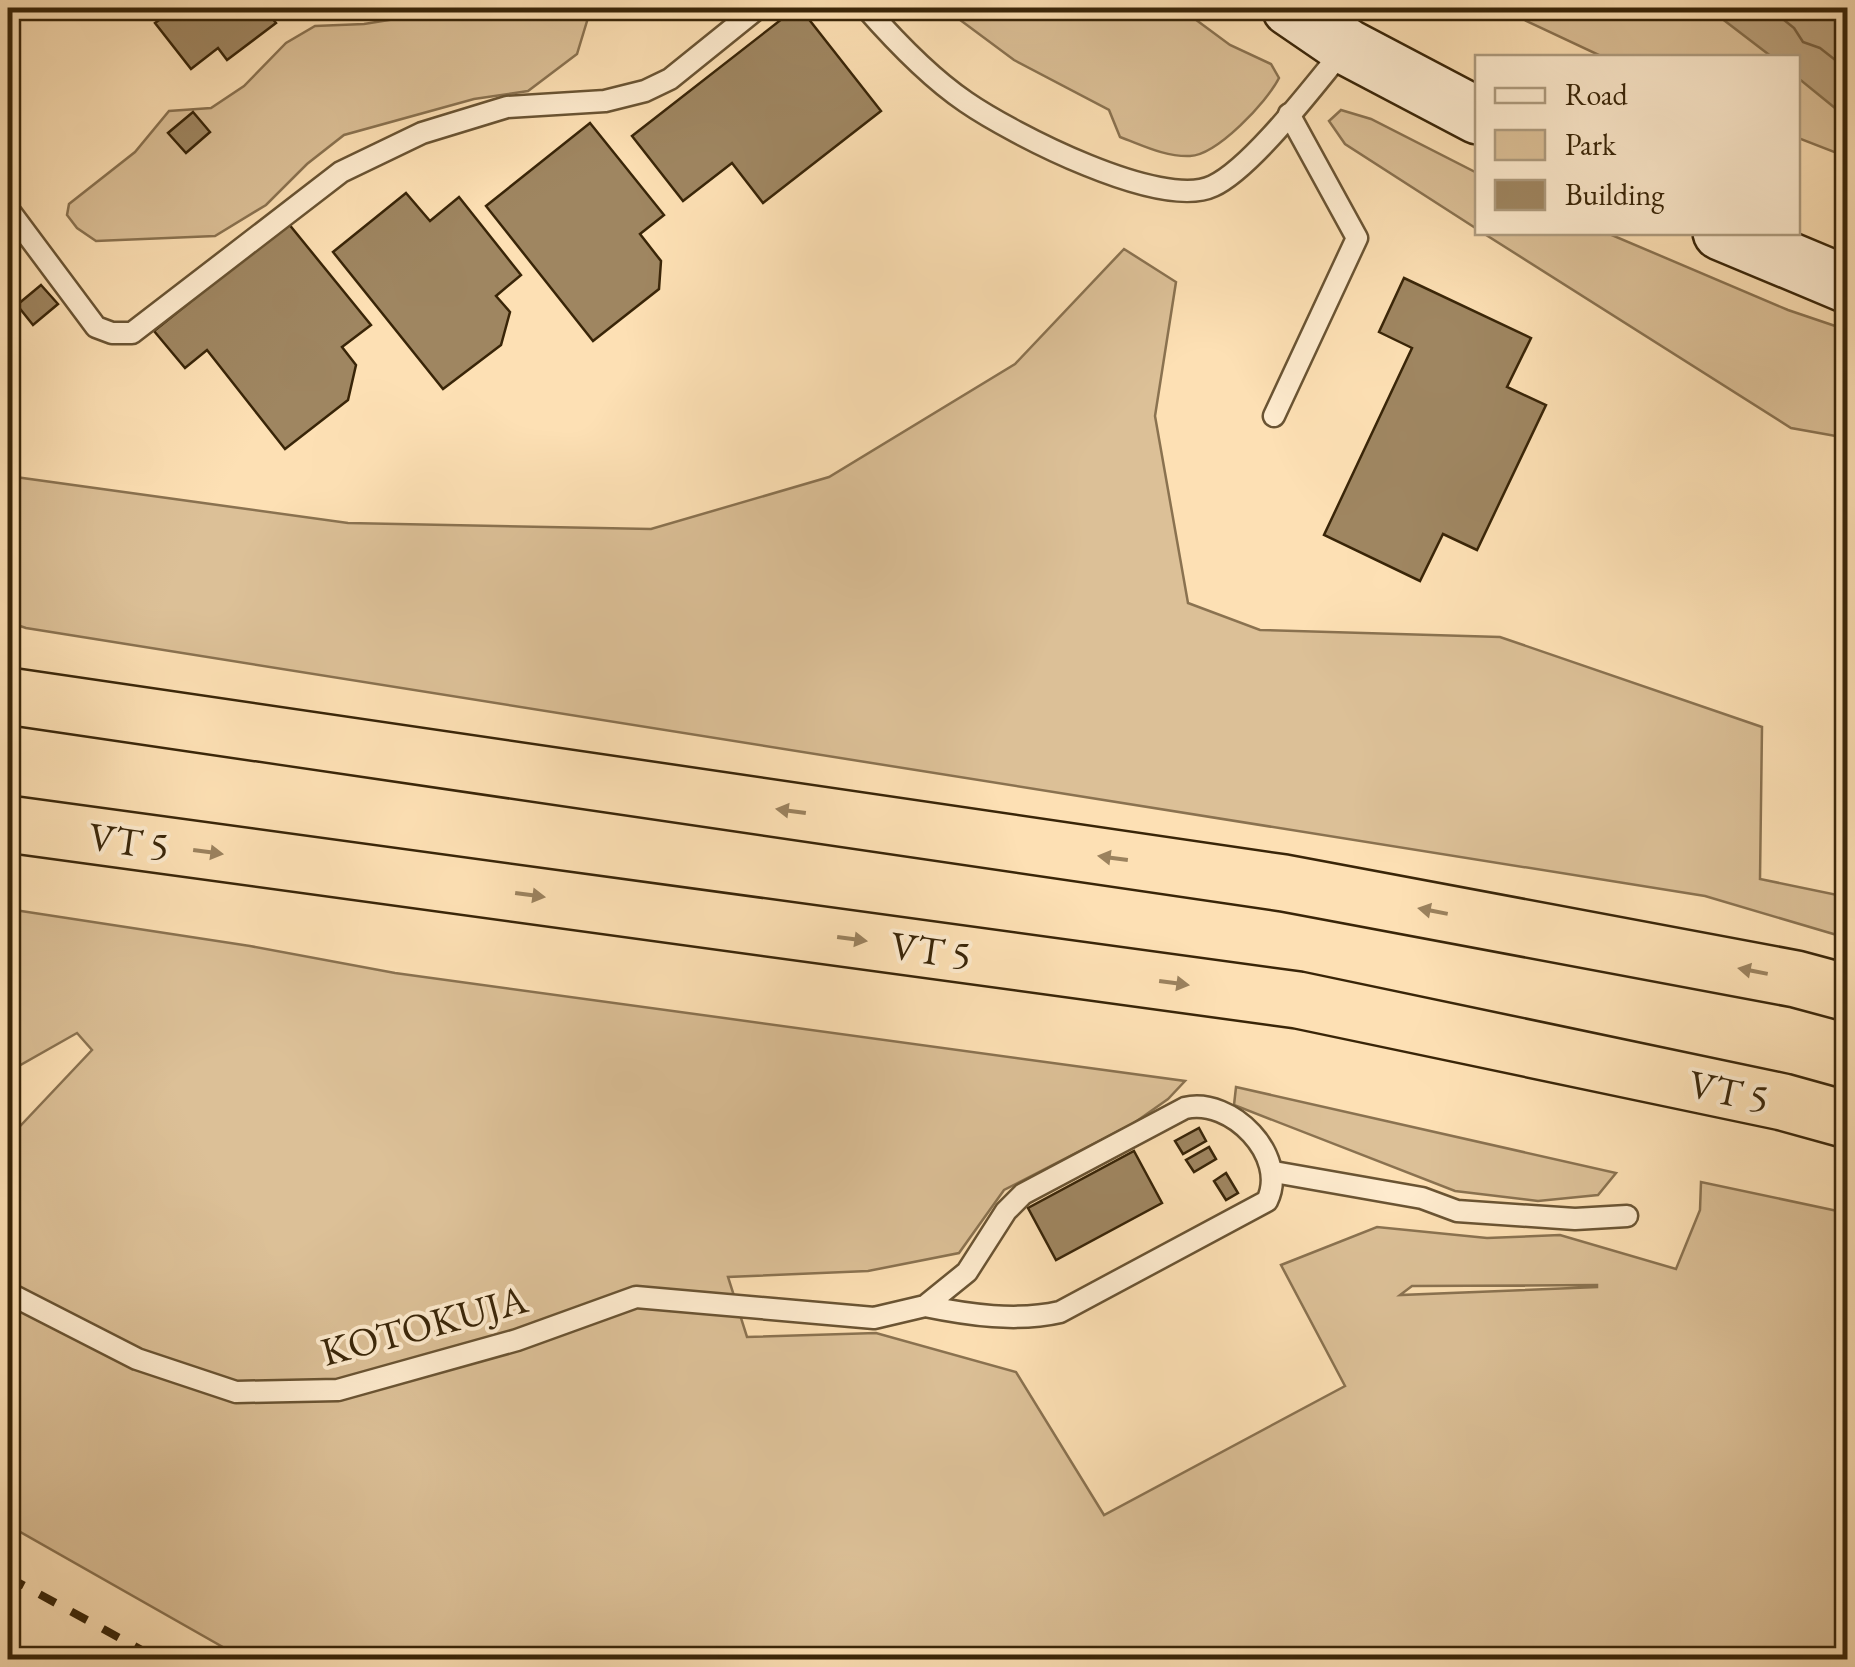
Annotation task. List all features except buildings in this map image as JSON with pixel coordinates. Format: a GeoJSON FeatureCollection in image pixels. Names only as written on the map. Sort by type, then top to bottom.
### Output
{"type":"FeatureCollection","features":[{"type":"Feature","properties":{"kind":"highway"},"geometry":{"type":"LineString","coordinates":[[8,696],[1284,883],[1796,979],[1848,993]]}},
{"type":"Feature","properties":{"kind":"highway","name":"VT 5"},"geometry":{"type":"LineString","coordinates":[[8,824],[1298,1000],[1782,1102],[1848,1120]]}},
{"type":"Feature","properties":{"kind":"main road"},"geometry":{"type":"LineString","coordinates":[[1290,8],[1346,47],[1475,114]]}},
{"type":"Feature","properties":{"kind":"main road"},"geometry":{"type":"LineString","coordinates":[[1728,235],[1848,285]]}},
{"type":"Feature","properties":{"kind":"lane"},"geometry":{"type":"LineString","coordinates":[[8,209],[96,327],[112,333],[132,333],[341,172],[422,132],[506,108],[605,101],[645,91],[670,79],[758,8]]}},
{"type":"Feature","properties":{"kind":"lane"},"geometry":{"type":"LineString","coordinates":[[866,8],[892,38],[964,102],[1051,149],[1142,185],[1184,191],[1212,187],[1236,170],[1346,47]]}},
{"type":"Feature","properties":{"kind":"lane"},"geometry":{"type":"LineString","coordinates":[[1274,416],[1357,238],[1290,114]]}},
{"type":"Feature","properties":{"kind":"lane"},"geometry":{"type":"LineString","coordinates":[[1202,1104],[1236,1119],[1260,1144],[1274,1172],[1274,1188],[1267,1202],[1060,1312],[1035,1318],[959,1313],[925,1306],[967,1272],[1006,1211],[1022,1194],[1184,1108],[1202,1104]]}},
{"type":"Feature","properties":{"kind":"lane"},"geometry":{"type":"LineString","coordinates":[[1274,1172],[1422,1198],[1457,1210],[1574,1219],[1627,1216]]}},
{"type":"Feature","properties":{"kind":"lane","name":"KOTOKUJA"},"geometry":{"type":"LineString","coordinates":[[8,1293],[137,1359],[236,1392],[338,1390],[516,1340],[636,1297],[874,1318],[925,1306]]}},
{"type":"Feature","properties":{"kind":"green space"},"geometry":{"type":"Polygon","coordinates":[[[416,8],[591,8],[577,54],[528,91],[474,99],[344,135],[307,164],[266,205],[215,236],[96,241],[77,228],[67,215],[69,204],[135,152],[169,111],[211,108],[244,86],[286,43],[315,26],[401,18],[416,8]]]}},
{"type":"Feature","properties":{"kind":"green space"},"geometry":{"type":"Polygon","coordinates":[[[944,8],[1180,8],[1230,45],[1271,64],[1279,78],[1253,113],[1214,147],[1190,156],[1172,155],[1120,137],[1109,110],[1014,60],[944,8]]]}},
{"type":"Feature","properties":{"kind":"green space"},"geometry":{"type":"Polygon","coordinates":[[[1499,8],[1847,8],[1847,157],[1800,139],[1800,55],[1599,55],[1499,8]]]}},
{"type":"Feature","properties":{"kind":"green space"},"geometry":{"type":"Polygon","coordinates":[[[1341,110],[1371,119],[1475,172],[1475,228],[1345,144],[1329,121],[1341,110]]]}},
{"type":"Feature","properties":{"kind":"green space"},"geometry":{"type":"Polygon","coordinates":[[[1486,235],[1612,235],[1788,310],[1847,330],[1847,438],[1791,428],[1486,235]]]}},
{"type":"Feature","properties":{"kind":"green space"},"geometry":{"type":"Polygon","coordinates":[[[1124,249],[1176,282],[1155,416],[1188,603],[1260,630],[1500,637],[1762,727],[1760,879],[1847,897],[1847,938],[1705,896],[26,628],[8,622],[8,476],[348,523],[651,529],[829,477],[1015,364],[1124,249]]]}},
{"type":"Feature","properties":{"kind":"green space"},"geometry":{"type":"Polygon","coordinates":[[[8,909],[395,973],[1185,1081],[1168,1099],[1134,1123],[1004,1190],[959,1253],[868,1271],[728,1277],[747,1337],[876,1333],[1016,1372],[1104,1515],[1345,1386],[1281,1265],[1377,1227],[1487,1238],[1560,1235],[1676,1269],[1700,1210],[1701,1182],[1847,1213],[1847,1659],[244,1659],[8,1525],[8,1139],[92,1050],[77,1033],[8,1072],[8,909]],[[1412,1286],[1400,1295],[1597,1287],[1412,1286]]]}},
{"type":"Feature","properties":{"kind":"green space"},"geometry":{"type":"Polygon","coordinates":[[[1236,1087],[1616,1173],[1598,1195],[1538,1201],[1455,1191],[1234,1105],[1236,1087]]]}},
{"type":"Feature","properties":{"kind":"water"},"geometry":{"type":"Polygon","coordinates":[[[1708,8],[1847,8],[1847,110],[1835,108],[1800,80],[1800,55],[1769,55],[1708,8]]]}},
{"type":"Feature","properties":{"kind":"railway"},"geometry":{"type":"LineString","coordinates":[[8,1577],[160,1660]]}}]}
